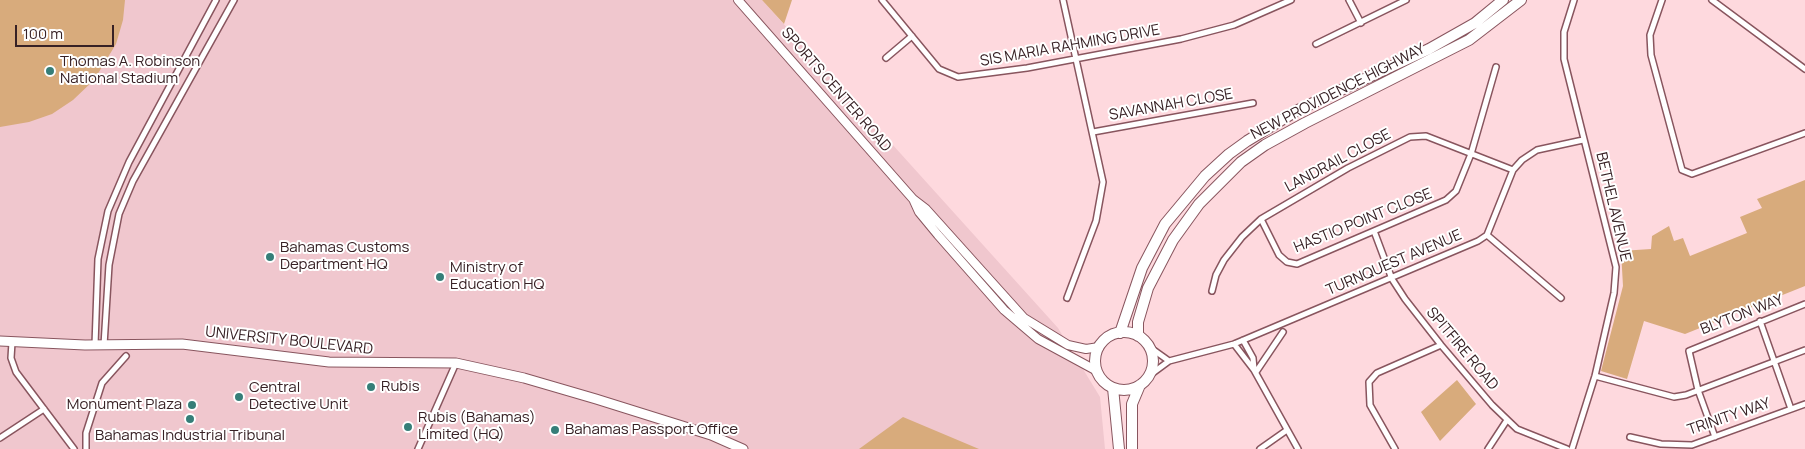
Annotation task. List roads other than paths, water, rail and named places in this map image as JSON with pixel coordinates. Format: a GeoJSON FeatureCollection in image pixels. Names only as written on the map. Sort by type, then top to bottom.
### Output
{"type":"FeatureCollection","features":[{"type":"Feature","properties":{"kind":"highway","name":"NEW PROVIDENCE HIGHWAY"},"geometry":{"type":"LineString","coordinates":[[1120,333],[1142,268],[1166,224],[1205,176],[1229,154],[1298,110],[1429,49],[1475,23],[1504,0]]}},
{"type":"Feature","properties":{"kind":"highway","name":"NEW PROVIDENCE HIGHWAY"},"geometry":{"type":"LineString","coordinates":[[1138,336],[1138,322],[1148,288],[1173,240],[1199,204],[1240,162],[1265,145],[1305,123],[1469,40],[1521,0]]}},
{"type":"Feature","properties":{"kind":"highway"},"geometry":{"type":"LineString","coordinates":[[1132,449],[1132,404],[1140,385],[1150,375],[1153,360],[1148,346],[1138,336],[1120,333],[1107,338],[1099,347],[1096,359],[1097,371],[1105,382],[1113,388],[1126,390],[1140,385]]}},
{"type":"Feature","properties":{"kind":"highway"},"geometry":{"type":"LineString","coordinates":[[1113,388],[1119,449]]}},
{"type":"Feature","properties":{"kind":"main road","name":"SPORTS CENTER ROAD"},"geometry":{"type":"LineString","coordinates":[[738,0],[913,199],[926,209],[1024,318],[1068,346],[1086,349],[1099,347]]}},
{"type":"Feature","properties":{"kind":"main road","name":"SPORTS CENTER ROAD"},"geometry":{"type":"LineString","coordinates":[[913,199],[919,212],[1004,310],[1038,339],[1097,371]]}},
{"type":"Feature","properties":{"kind":"main road","name":"UNIVERSITY BOULEVARD"},"geometry":{"type":"LineString","coordinates":[[0,341],[99,345],[182,344],[344,362],[456,363],[524,378],[596,399],[711,435],[743,449]]}},
{"type":"Feature","properties":{"kind":"street"},"geometry":{"type":"LineString","coordinates":[[99,345],[98,259],[108,211],[129,162],[216,0]]}},
{"type":"Feature","properties":{"kind":"street"},"geometry":{"type":"LineString","coordinates":[[99,345],[109,266],[119,214],[133,181],[234,0]]}},
{"type":"Feature","properties":{"kind":"street","name":"SIS MARIA RAHMING DRIVE"},"geometry":{"type":"LineString","coordinates":[[882,0],[939,69],[958,77],[1019,69],[1212,31],[1254,17],[1291,0]]}},
{"type":"Feature","properties":{"kind":"street"},"geometry":{"type":"LineString","coordinates":[[1063,0],[1103,182],[1100,208],[1067,298]]}},
{"type":"Feature","properties":{"kind":"street"},"geometry":{"type":"LineString","coordinates":[[1349,0],[1361,23]]}},
{"type":"Feature","properties":{"kind":"street"},"geometry":{"type":"LineString","coordinates":[[1316,44],[1406,0]]}},
{"type":"Feature","properties":{"kind":"street","name":"BETHEL AVENUE"},"geometry":{"type":"LineString","coordinates":[[1572,449],[1595,376],[1614,293],[1616,267],[1564,59],[1564,32],[1574,0]]}},
{"type":"Feature","properties":{"kind":"street"},"geometry":{"type":"LineString","coordinates":[[1662,0],[1650,35],[1651,55],[1682,170],[1692,174],[1805,132]]}},
{"type":"Feature","properties":{"kind":"street"},"geometry":{"type":"LineString","coordinates":[[1712,0],[1805,69]]}},
{"type":"Feature","properties":{"kind":"street"},"geometry":{"type":"LineString","coordinates":[[886,58],[912,36]]}},
{"type":"Feature","properties":{"kind":"street","name":"HASTIO POINT CLOSE"},"geometry":{"type":"LineString","coordinates":[[1261,219],[1276,250],[1283,259],[1292,264],[1298,264],[1446,200],[1456,190],[1470,154],[1496,68]]}},
{"type":"Feature","properties":{"kind":"street","name":"SAVANNAH CLOSE"},"geometry":{"type":"LineString","coordinates":[[1093,132],[1253,103]]}},
{"type":"Feature","properties":{"kind":"street","name":"LANDRAIL CLOSE"},"geometry":{"type":"LineString","coordinates":[[1212,291],[1216,275],[1224,260],[1242,237],[1261,219],[1348,168],[1410,137],[1426,136],[1513,170]]}},
{"type":"Feature","properties":{"kind":"street"},"geometry":{"type":"LineString","coordinates":[[1561,298],[1487,235],[1513,170],[1522,160],[1537,150],[1583,140]]}},
{"type":"Feature","properties":{"kind":"street","name":"SPITFIRE ROAD"},"geometry":{"type":"LineString","coordinates":[[1374,231],[1392,279],[1441,345],[1507,420],[1530,436],[1567,449]]}},
{"type":"Feature","properties":{"kind":"street","name":"TURNQUEST AVENUE"},"geometry":{"type":"LineString","coordinates":[[1169,361],[1234,344],[1392,279],[1487,235]]}},
{"type":"Feature","properties":{"kind":"street","name":"BLYTON WAY"},"geometry":{"type":"LineString","coordinates":[[1698,390],[1689,351],[1805,304]]}},
{"type":"Feature","properties":{"kind":"street"},"geometry":{"type":"LineString","coordinates":[[1760,321],[1791,409]]}},
{"type":"Feature","properties":{"kind":"street"},"geometry":{"type":"LineString","coordinates":[[1255,371],[1283,332]]}},
{"type":"Feature","properties":{"kind":"street"},"geometry":{"type":"LineString","coordinates":[[1243,340],[1252,358],[1255,371]]}},
{"type":"Feature","properties":{"kind":"street"},"geometry":{"type":"LineString","coordinates":[[12,342],[11,358],[16,372],[74,449]]}},
{"type":"Feature","properties":{"kind":"street"},"geometry":{"type":"LineString","coordinates":[[1234,344],[1255,371],[1298,449]]}},
{"type":"Feature","properties":{"kind":"street"},"geometry":{"type":"LineString","coordinates":[[1395,449],[1370,405],[1369,382],[1377,373],[1441,345]]}},
{"type":"Feature","properties":{"kind":"street"},"geometry":{"type":"LineString","coordinates":[[1148,346],[1169,361],[1150,375]]}},
{"type":"Feature","properties":{"kind":"street"},"geometry":{"type":"LineString","coordinates":[[1595,376],[1674,397],[1698,390],[1805,350]]}},
{"type":"Feature","properties":{"kind":"street"},"geometry":{"type":"LineString","coordinates":[[86,449],[86,433],[102,383],[126,356]]}},
{"type":"Feature","properties":{"kind":"street"},"geometry":{"type":"LineString","coordinates":[[418,449],[456,363]]}},
{"type":"Feature","properties":{"kind":"street"},"geometry":{"type":"LineString","coordinates":[[1698,390],[1716,437]]}},
{"type":"Feature","properties":{"kind":"street","name":"TRINITY WAY"},"geometry":{"type":"LineString","coordinates":[[1630,437],[1682,446],[1716,437],[1805,404]]}},
{"type":"Feature","properties":{"kind":"street"},"geometry":{"type":"LineString","coordinates":[[0,438],[44,409]]}},
{"type":"Feature","properties":{"kind":"street"},"geometry":{"type":"LineString","coordinates":[[1488,449],[1507,420]]}},
{"type":"Feature","properties":{"kind":"street"},"geometry":{"type":"LineString","coordinates":[[1260,449],[1286,430]]}},
{"type":"Feature","properties":{"kind":"place","name":"Thomas A. Robinson National Stadium"},"geometry":{"type":"Point","coordinates":[50,71]}},
{"type":"Feature","properties":{"kind":"place","name":"Bahamas Customs Department HQ"},"geometry":{"type":"Point","coordinates":[270,257]}},
{"type":"Feature","properties":{"kind":"place","name":"Ministry of Education HQ"},"geometry":{"type":"Point","coordinates":[440,277]}},
{"type":"Feature","properties":{"kind":"place","name":"Rubis"},"geometry":{"type":"Point","coordinates":[371,387]}},
{"type":"Feature","properties":{"kind":"place","name":"Central Detective Unit"},"geometry":{"type":"Point","coordinates":[239,397]}},
{"type":"Feature","properties":{"kind":"place","name":"Monument Plaza"},"geometry":{"type":"Point","coordinates":[192,405]}},
{"type":"Feature","properties":{"kind":"place","name":"Bahamas Industrial Tribunal"},"geometry":{"type":"Point","coordinates":[190,419]}},
{"type":"Feature","properties":{"kind":"place","name":"Rubis (Bahamas) Limited (HQ)"},"geometry":{"type":"Point","coordinates":[408,427]}},
{"type":"Feature","properties":{"kind":"place","name":"Bahamas Passport Office"},"geometry":{"type":"Point","coordinates":[555,430]}}]}
